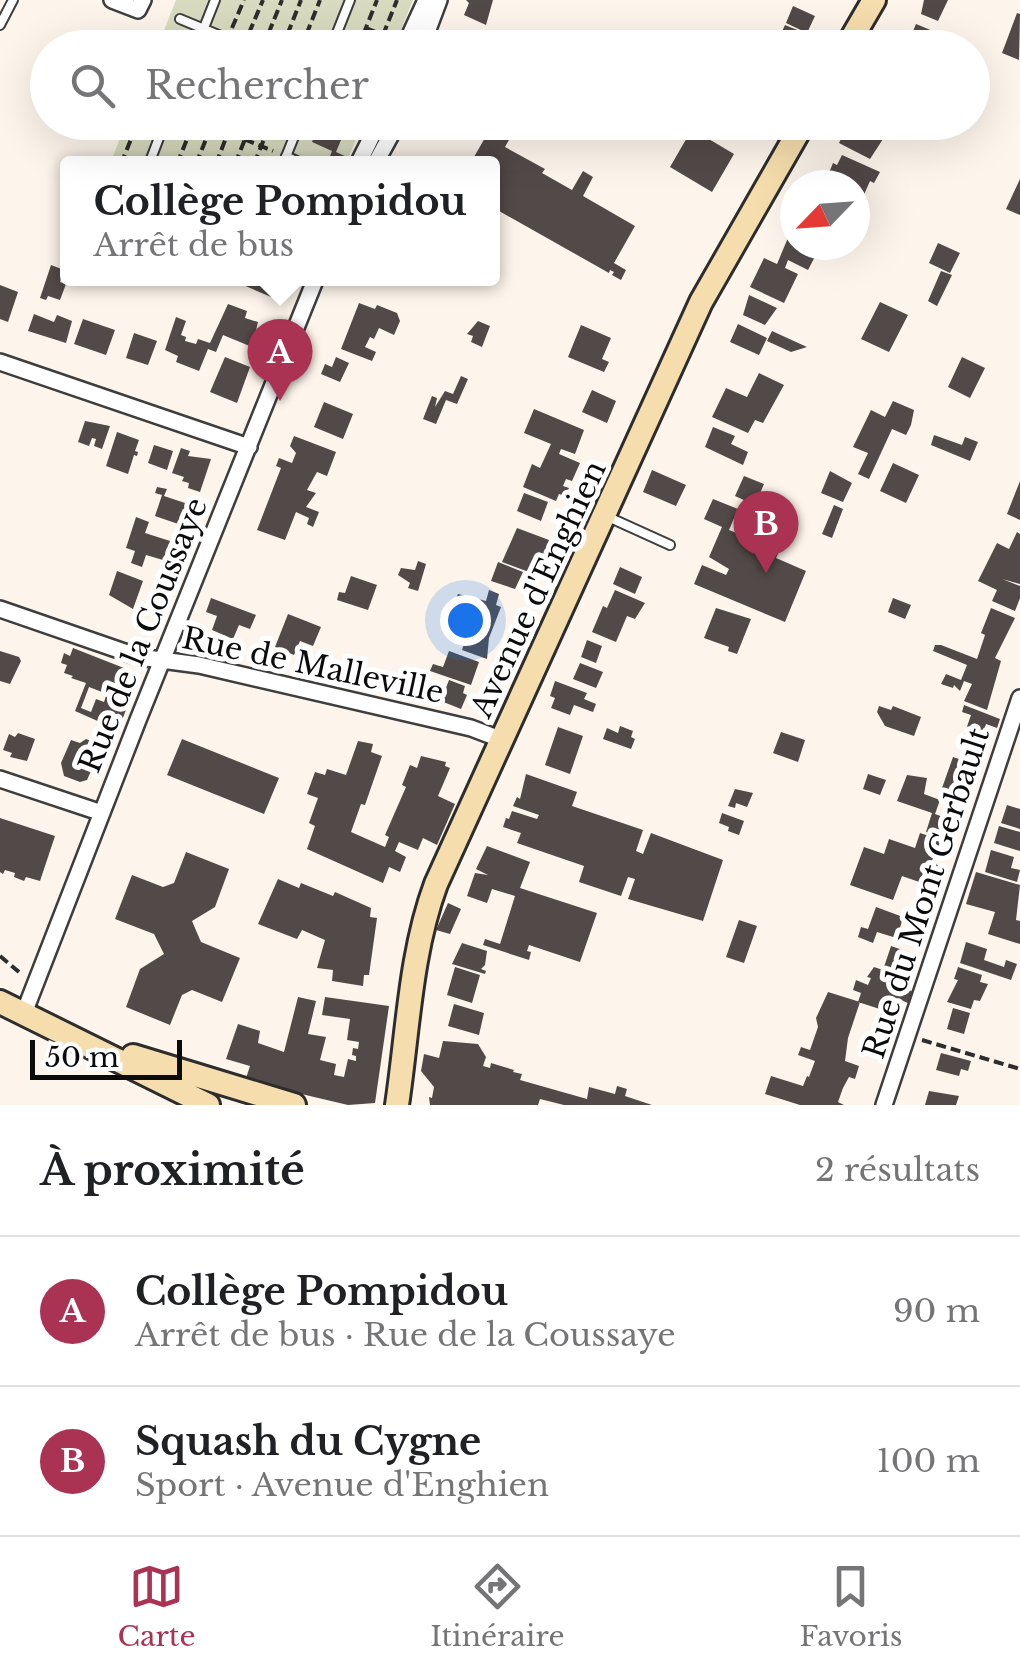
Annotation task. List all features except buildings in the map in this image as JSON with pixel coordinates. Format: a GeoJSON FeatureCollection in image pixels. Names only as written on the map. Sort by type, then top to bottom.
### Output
{"type":"FeatureCollection","features":[{"type":"Feature","properties":{"kind":"main road"},"geometry":{"type":"LineString","coordinates":[[856,30],[874,0]]}},
{"type":"Feature","properties":{"kind":"main road","name":"Avenue d'Enghien"},"geometry":{"type":"LineString","coordinates":[[397,1105],[426,912],[500,738],[606,516],[701,302],[794,140]]}},
{"type":"Feature","properties":{"kind":"main road"},"geometry":{"type":"LineString","coordinates":[[0,1002],[208,1105]]}},
{"type":"Feature","properties":{"kind":"main road"},"geometry":{"type":"LineString","coordinates":[[78,1038],[242,1098],[294,1105]]}},
{"type":"Feature","properties":{"kind":"street"},"geometry":{"type":"LineString","coordinates":[[112,0],[138,10],[142,0]]}},
{"type":"Feature","properties":{"kind":"street"},"geometry":{"type":"LineString","coordinates":[[406,30],[426,0]]}},
{"type":"Feature","properties":{"kind":"street"},"geometry":{"type":"LineString","coordinates":[[428,30],[440,0]]}},
{"type":"Feature","properties":{"kind":"street","name":"Rue de la Coussaye"},"geometry":{"type":"LineString","coordinates":[[24,1014],[313,286]]}},
{"type":"Feature","properties":{"kind":"street"},"geometry":{"type":"LineString","coordinates":[[0,362],[249,446]]}},
{"type":"Feature","properties":{"kind":"street","name":"Rue de Malleville"},"geometry":{"type":"LineString","coordinates":[[0,609],[139,657],[199,665],[500,738]]}},
{"type":"Feature","properties":{"kind":"street","name":"Rue du Mont Gerbault"},"geometry":{"type":"LineString","coordinates":[[884,1105],[1020,698]]}},
{"type":"Feature","properties":{"kind":"street"},"geometry":{"type":"LineString","coordinates":[[0,778],[102,813]]}},
{"type":"Feature","properties":{"kind":"lane"},"geometry":{"type":"LineString","coordinates":[[0,26],[13,0]]}},
{"type":"Feature","properties":{"kind":"lane"},"geometry":{"type":"LineString","coordinates":[[180,19],[204,29],[216,0]]}},
{"type":"Feature","properties":{"kind":"lane"},"geometry":{"type":"LineString","coordinates":[[338,30],[350,0]]}},
{"type":"Feature","properties":{"kind":"lane"},"geometry":{"type":"LineString","coordinates":[[606,516],[670,545]]}},
{"type":"Feature","properties":{"kind":"path"},"geometry":{"type":"LineString","coordinates":[[231,30],[244,0]]}},
{"type":"Feature","properties":{"kind":"path"},"geometry":{"type":"LineString","coordinates":[[253,30],[263,0]]}},
{"type":"Feature","properties":{"kind":"path"},"geometry":{"type":"LineString","coordinates":[[270,30],[282,0]]}},
{"type":"Feature","properties":{"kind":"path"},"geometry":{"type":"LineString","coordinates":[[289,30],[301,0]]}},
{"type":"Feature","properties":{"kind":"path"},"geometry":{"type":"LineString","coordinates":[[308,30],[320,0]]}},
{"type":"Feature","properties":{"kind":"path"},"geometry":{"type":"LineString","coordinates":[[371,30],[366,28],[376,0]]}},
{"type":"Feature","properties":{"kind":"path"},"geometry":{"type":"LineString","coordinates":[[385,30],[397,0]]}},
{"type":"Feature","properties":{"kind":"path"},"geometry":{"type":"LineString","coordinates":[[247,140],[278,156]]}},
{"type":"Feature","properties":{"kind":"path"},"geometry":{"type":"LineString","coordinates":[[257,156],[264,140]]}},
{"type":"Feature","properties":{"kind":"path"},"geometry":{"type":"LineString","coordinates":[[0,956],[35,985]]}},
{"type":"Feature","properties":{"kind":"path"},"geometry":{"type":"LineString","coordinates":[[908,1035],[1020,1069]]}},
{"type":"Feature","properties":{"kind":"green space"},"geometry":{"type":"Polygon","coordinates":[[[176,0],[413,0],[401,30],[164,30],[176,0]]]}},
{"type":"Feature","properties":{"kind":"green space"},"geometry":{"type":"Polygon","coordinates":[[[119,140],[356,140],[349,156],[113,156],[119,140]]]}},
{"type":"Feature","properties":{"kind":"place","name":"Collège Pompidou"},"geometry":{"type":"Point","coordinates":[280,401]}},
{"type":"Feature","properties":{"kind":"place","name":"Squash du Cygne"},"geometry":{"type":"Point","coordinates":[766,573]}}]}
